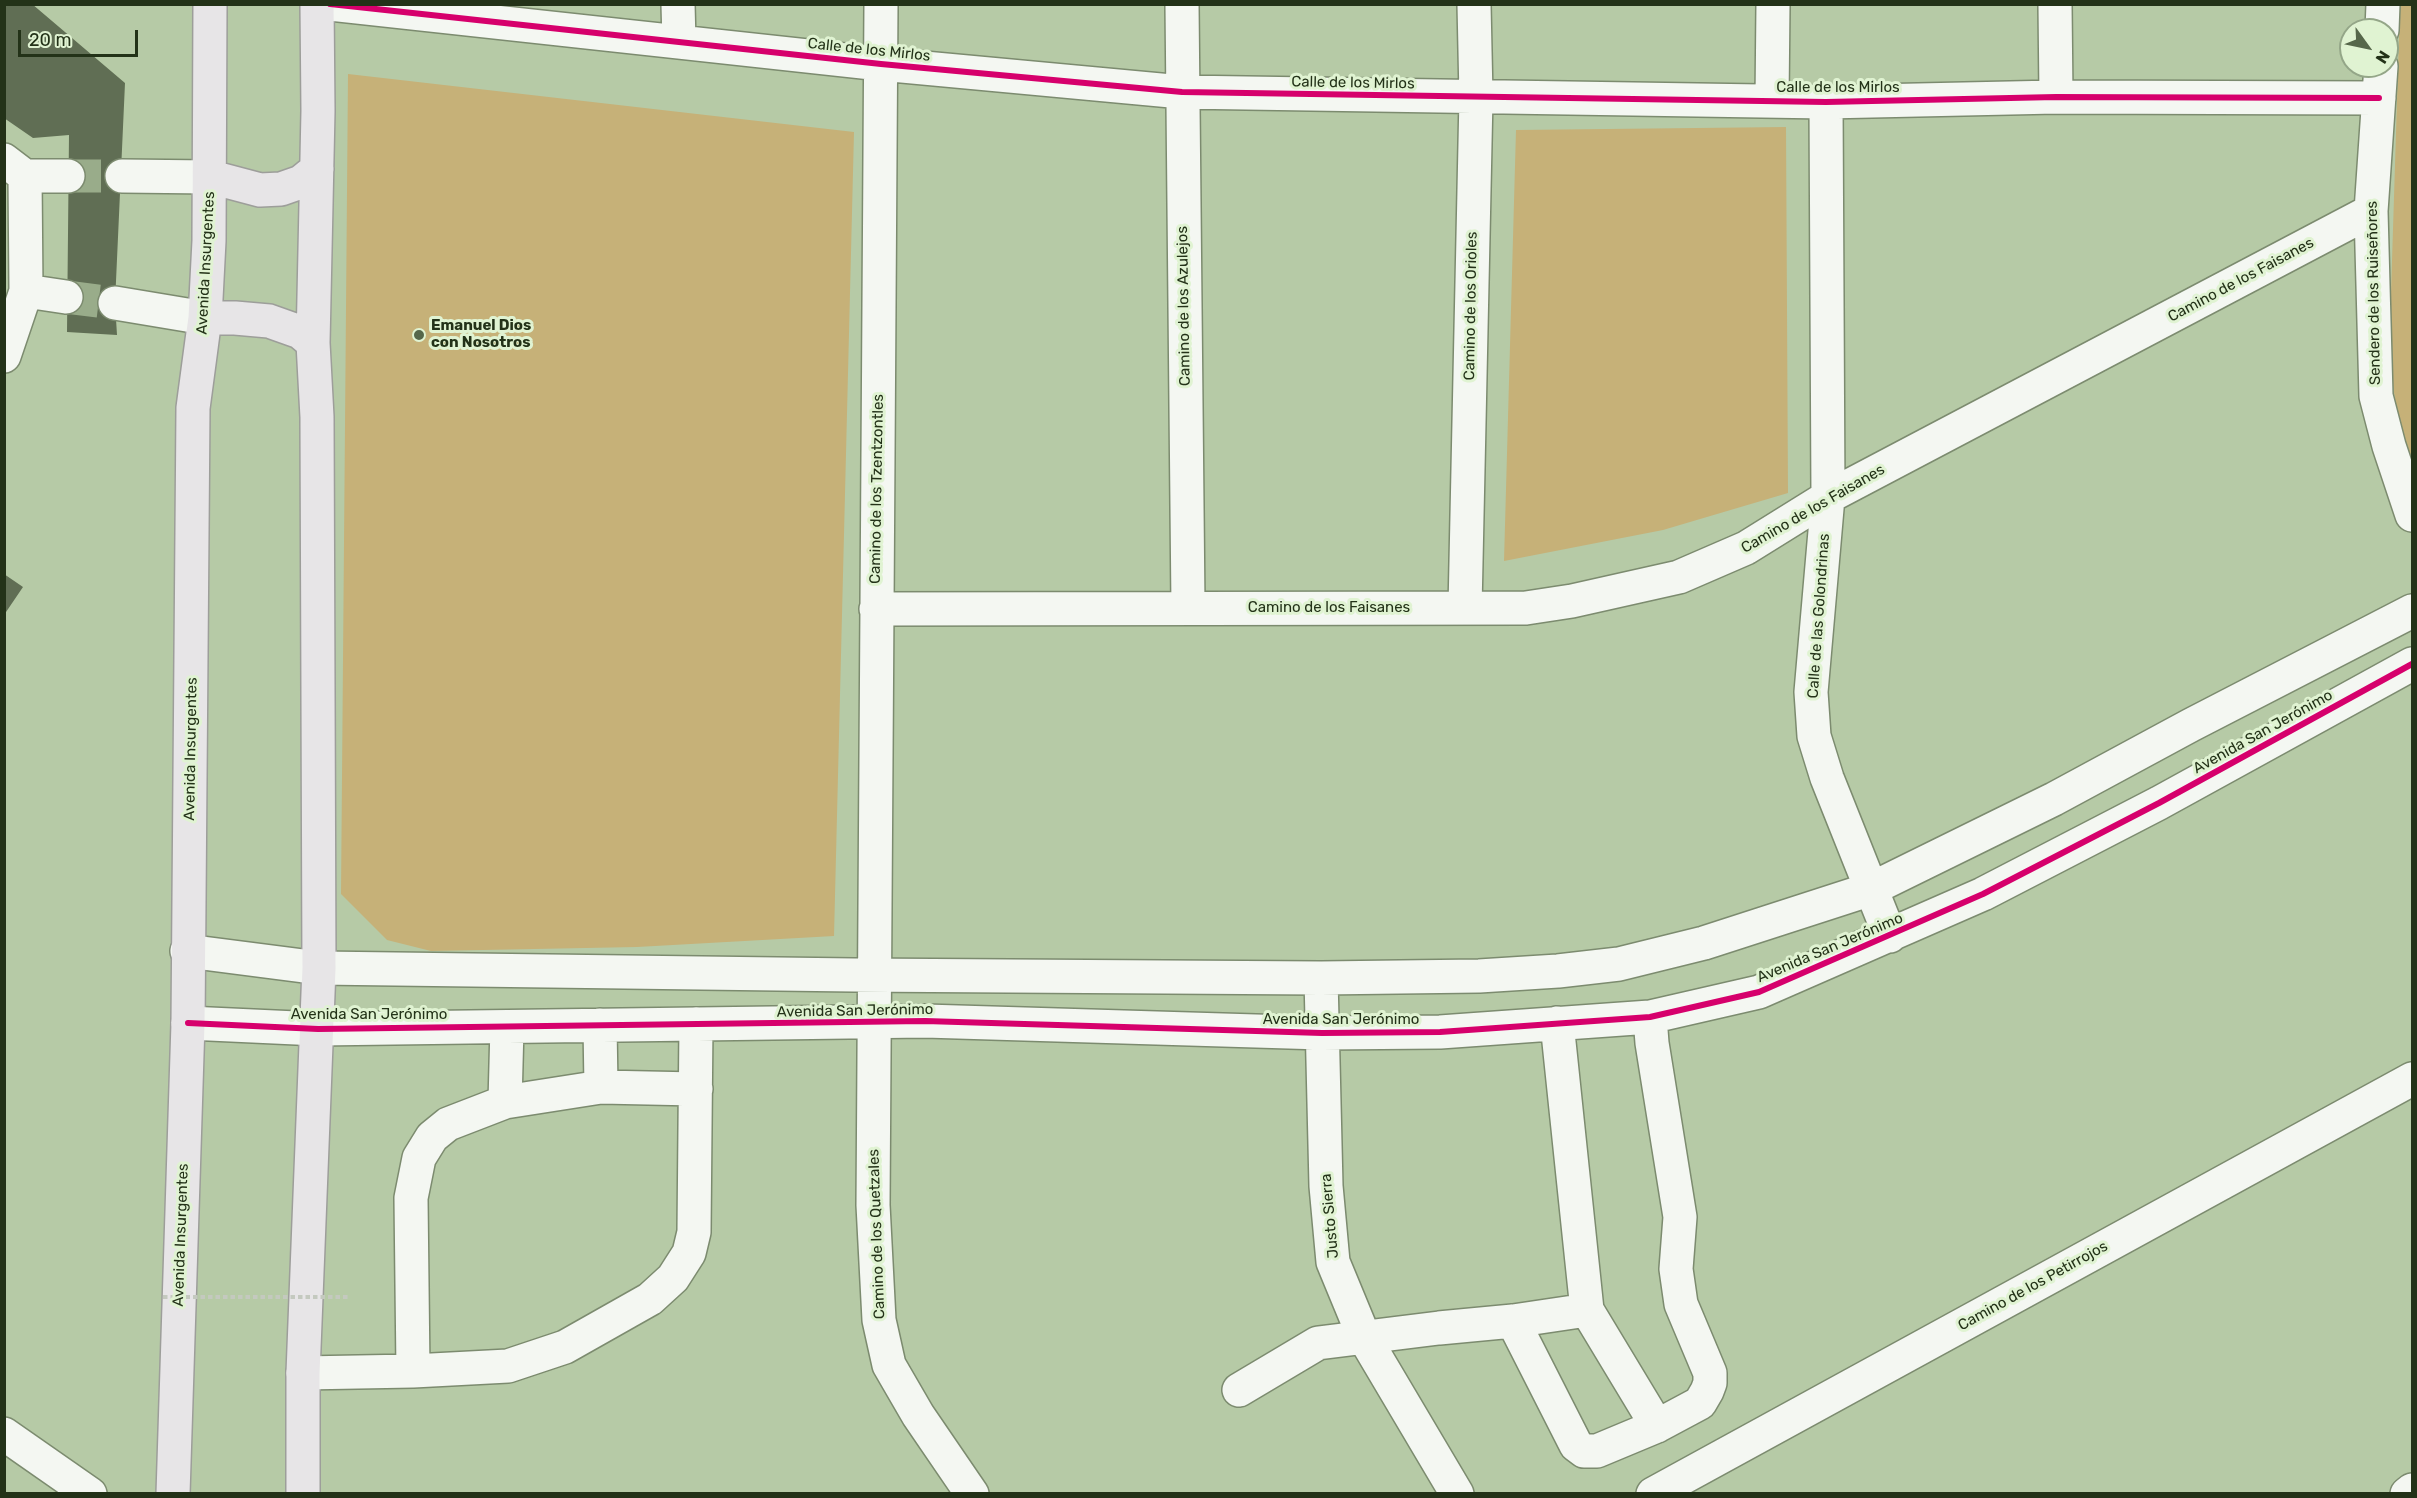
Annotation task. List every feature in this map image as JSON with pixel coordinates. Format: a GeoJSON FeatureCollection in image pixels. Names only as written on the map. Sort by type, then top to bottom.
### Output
{"type":"FeatureCollection","features":[{"type":"Feature","properties":{"kind":"main road","name":"Avenida Insurgentes"},"geometry":{"type":"LineString","coordinates":[[173,1494],[188,1023],[187,951],[192,778],[193,408],[205,318],[211,177],[210,4]]}},
{"type":"Feature","properties":{"kind":"main road"},"geometry":{"type":"LineString","coordinates":[[303,1494],[303,1373],[319,968],[317,417],[313,343],[317,169],[316,4]]}},
{"type":"Feature","properties":{"kind":"main road"},"geometry":{"type":"LineString","coordinates":[[211,177],[260,190],[281,189],[301,182],[317,169]]}},
{"type":"Feature","properties":{"kind":"main road"},"geometry":{"type":"LineString","coordinates":[[205,318],[269,321],[300,333],[313,343]]}},
{"type":"Feature","properties":{"kind":"street","name":"Calle de los Mirlos"},"geometry":{"type":"LineString","coordinates":[[330,4],[881,64],[1182,92],[1826,102],[2056,97],[2379,99]]}},
{"type":"Feature","properties":{"kind":"street"},"geometry":{"type":"LineString","coordinates":[[678,4],[680,42]]}},
{"type":"Feature","properties":{"kind":"street","name":"Camino de los Tzentzontles"},"geometry":{"type":"LineString","coordinates":[[874,974],[881,4]]}},
{"type":"Feature","properties":{"kind":"street","name":"Camino de los Azulejos"},"geometry":{"type":"LineString","coordinates":[[1182,4],[1188,607]]}},
{"type":"Feature","properties":{"kind":"street","name":"Camino de los Orioles"},"geometry":{"type":"LineString","coordinates":[[1465,608],[1476,97],[1474,4]]}},
{"type":"Feature","properties":{"kind":"street"},"geometry":{"type":"LineString","coordinates":[[1772,101],[1773,4]]}},
{"type":"Feature","properties":{"kind":"street"},"geometry":{"type":"LineString","coordinates":[[2055,4],[2056,97]]}},
{"type":"Feature","properties":{"kind":"street","name":"Sendero de los Ruiseñores"},"geometry":{"type":"LineString","coordinates":[[2380,78],[2371,212],[2376,396],[2389,446],[2412,515]]}},
{"type":"Feature","properties":{"kind":"street","name":"Calle de las Golondrinas"},"geometry":{"type":"LineString","coordinates":[[1826,102],[1828,497],[1811,692],[1814,736],[1827,778],[1890,936]]}},
{"type":"Feature","properties":{"kind":"street"},"geometry":{"type":"LineString","coordinates":[[4,356],[26,291],[15,168],[68,176]]}},
{"type":"Feature","properties":{"kind":"street"},"geometry":{"type":"LineString","coordinates":[[122,176],[211,177]]}},
{"type":"Feature","properties":{"kind":"street","name":"Camino de los Faisanes"},"geometry":{"type":"LineString","coordinates":[[876,609],[1526,608],[1572,601],[1679,577],[1746,549],[1828,497],[2371,212]]}},
{"type":"Feature","properties":{"kind":"street"},"geometry":{"type":"LineString","coordinates":[[26,291],[66,297]]}},
{"type":"Feature","properties":{"kind":"street"},"geometry":{"type":"LineString","coordinates":[[116,303],[205,318]]}},
{"type":"Feature","properties":{"kind":"street"},"geometry":{"type":"LineString","coordinates":[[187,951],[319,968],[874,974],[1321,978],[1479,976],[1619,964],[1704,943],[1871,889],[2054,799],[2412,611]]}},
{"type":"Feature","properties":{"kind":"street","name":"Avenida San Jerónimo"},"geometry":{"type":"LineString","coordinates":[[188,1023],[318,1029],[925,1021],[1322,1033],[1440,1032],[1650,1017],[1759,992],[1983,894],[2107,830],[2412,664]]}},
{"type":"Feature","properties":{"kind":"street","name":"Camino de los Quetzales"},"geometry":{"type":"LineString","coordinates":[[874,974],[876,1022],[873,1204],[879,1320],[889,1365],[918,1415],[972,1494]]}},
{"type":"Feature","properties":{"kind":"street","name":"Justo Sierra"},"geometry":{"type":"LineString","coordinates":[[1321,978],[1326,1186],[1334,1262],[1364,1337],[1457,1494]]}},
{"type":"Feature","properties":{"kind":"street"},"geometry":{"type":"LineString","coordinates":[[1513,1321],[1576,1445],[1584,1451],[1597,1451],[1657,1426],[1700,1403],[1710,1383],[1710,1373],[1681,1304],[1676,1269],[1680,1217],[1652,1043],[1650,1017]]}},
{"type":"Feature","properties":{"kind":"street"},"geometry":{"type":"LineString","coordinates":[[1557,1023],[1587,1310],[1657,1426]]}},
{"type":"Feature","properties":{"kind":"street"},"geometry":{"type":"LineString","coordinates":[[303,1373],[508,1366],[565,1347],[650,1299],[673,1278],[689,1253],[694,1232],[696,1024]]}},
{"type":"Feature","properties":{"kind":"street"},"geometry":{"type":"LineString","coordinates":[[600,1026],[601,1088]]}},
{"type":"Feature","properties":{"kind":"street"},"geometry":{"type":"LineString","coordinates":[[506,1102],[507,1027]]}},
{"type":"Feature","properties":{"kind":"street","name":"Camino de los Petirrojos"},"geometry":{"type":"LineString","coordinates":[[1653,1494],[2412,1079]]}},
{"type":"Feature","properties":{"kind":"street"},"geometry":{"type":"LineString","coordinates":[[414,1371],[411,1198],[419,1158],[432,1137],[448,1124],[506,1102],[601,1088],[696,1089]]}},
{"type":"Feature","properties":{"kind":"street"},"geometry":{"type":"LineString","coordinates":[[1239,1390],[1318,1343],[1513,1321],[1587,1310]]}},
{"type":"Feature","properties":{"kind":"street"},"geometry":{"type":"LineString","coordinates":[[4,1434],[90,1494]]}},
{"type":"Feature","properties":{"kind":"street"},"geometry":{"type":"LineString","coordinates":[[2407,1494],[2412,1490]]}},
{"type":"Feature","properties":{"kind":"path"},"geometry":{"type":"LineString","coordinates":[[163,1297],[349,1297]]}},
{"type":"Feature","properties":{"kind":"shaded area"},"geometry":{"type":"Polygon","coordinates":[[[2400,5],[2412,5],[2412,467],[2401,442],[2389,357],[2400,5]]]}},
{"type":"Feature","properties":{"kind":"shaded area"},"geometry":{"type":"Polygon","coordinates":[[[348,74],[854,132],[834,936],[637,947],[431,951],[387,940],[341,894],[348,74]]]}},
{"type":"Feature","properties":{"kind":"shaded area"},"geometry":{"type":"Polygon","coordinates":[[[1786,127],[1788,493],[1663,530],[1504,561],[1516,130],[1786,127]]]}},
{"type":"Feature","properties":{"kind":"building"},"geometry":{"type":"Polygon","coordinates":[[[4,4],[32,4],[125,83],[115,303],[117,335],[67,332],[69,135],[33,138],[4,118],[4,4]]]}},
{"type":"Feature","properties":{"kind":"building"},"geometry":{"type":"Polygon","coordinates":[[[4,574],[23,587],[4,615],[4,574]]]}},
{"type":"Feature","properties":{"kind":"tunnel"},"geometry":{"type":"LineString","coordinates":[[68,176],[122,176]]}},
{"type":"Feature","properties":{"kind":"tunnel"},"geometry":{"type":"LineString","coordinates":[[66,297],[115,303]]}},
{"type":"Feature","properties":{"kind":"cycle path"},"geometry":{"type":"LineString","coordinates":[[330,4],[881,64],[1182,92],[1826,102],[2056,97],[2379,98]]}},
{"type":"Feature","properties":{"kind":"cycle path"},"geometry":{"type":"LineString","coordinates":[[188,1023],[318,1029],[925,1021],[1322,1033],[1440,1032],[1650,1017],[1759,992],[1983,894],[2159,803],[2412,664]]}},
{"type":"Feature","properties":{"kind":"place","name":"Emanuel Dios con Nosotros"},"geometry":{"type":"Point","coordinates":[419,335]}}]}
